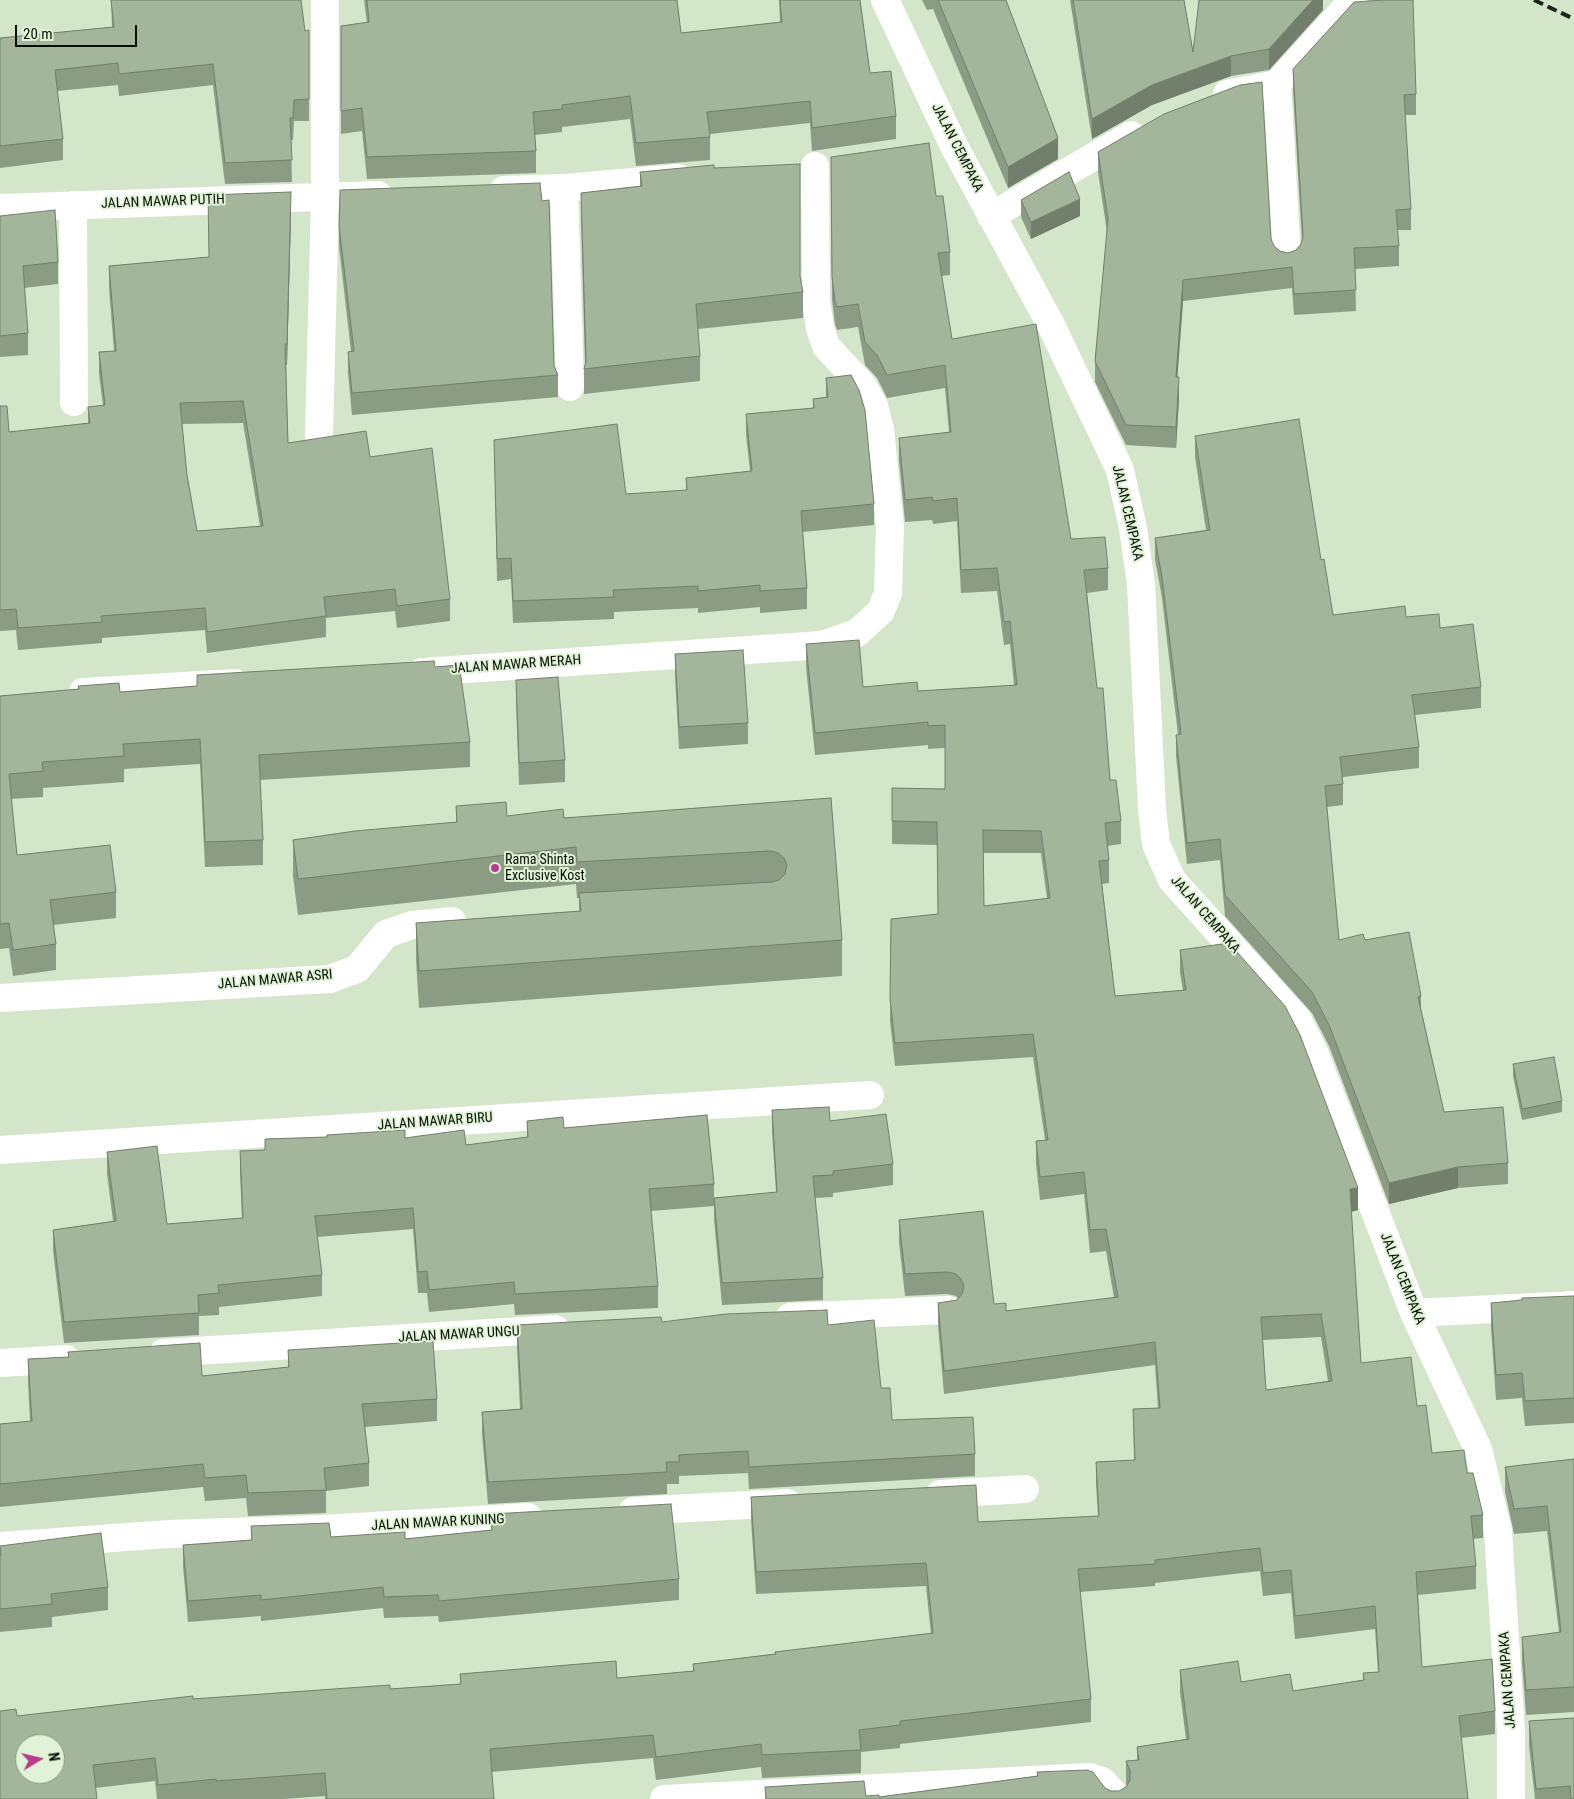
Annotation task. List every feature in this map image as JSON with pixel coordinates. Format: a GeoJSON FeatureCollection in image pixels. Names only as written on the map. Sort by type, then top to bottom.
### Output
{"type":"FeatureCollection","features":[{"type":"Feature","properties":{"kind":"street"},"geometry":{"type":"LineString","coordinates":[[319,436],[325,197],[325,0]]}},
{"type":"Feature","properties":{"kind":"street","name":"JALAN CEMPAKA"},"geometry":{"type":"LineString","coordinates":[[885,0],[954,146],[1051,325],[1120,470],[1133,528],[1142,584],[1152,809],[1156,844],[1172,880],[1298,1020],[1314,1052],[1414,1313],[1478,1449],[1498,1531],[1511,1732],[1511,1799]]}},
{"type":"Feature","properties":{"kind":"street"},"geometry":{"type":"LineString","coordinates":[[1201,104],[1236,92],[1276,84],[1353,0]]}},
{"type":"Feature","properties":{"kind":"street"},"geometry":{"type":"LineString","coordinates":[[1276,84],[1287,258]]}},
{"type":"Feature","properties":{"kind":"street"},"geometry":{"type":"LineString","coordinates":[[992,216],[1149,124]]}},
{"type":"Feature","properties":{"kind":"street"},"geometry":{"type":"LineString","coordinates":[[926,150],[954,146]]}},
{"type":"Feature","properties":{"kind":"street"},"geometry":{"type":"LineString","coordinates":[[786,169],[843,162]]}},
{"type":"Feature","properties":{"kind":"street","name":"JALAN MAWAR MERAH"},"geometry":{"type":"LineString","coordinates":[[400,673],[822,645],[857,633],[882,611],[888,593],[890,527],[880,429],[874,406],[863,386],[826,346],[820,328],[816,301],[815,166]]}},
{"type":"Feature","properties":{"kind":"street"},"geometry":{"type":"LineString","coordinates":[[474,191],[564,188],[699,176]]}},
{"type":"Feature","properties":{"kind":"street"},"geometry":{"type":"LineString","coordinates":[[564,188],[570,387]]}},
{"type":"Feature","properties":{"kind":"street","name":"JALAN MAWAR PUTIH"},"geometry":{"type":"LineString","coordinates":[[0,208],[404,194]]}},
{"type":"Feature","properties":{"kind":"street"},"geometry":{"type":"LineString","coordinates":[[73,204],[74,402]]}},
{"type":"Feature","properties":{"kind":"street"},"geometry":{"type":"LineString","coordinates":[[58,693],[264,682]]}},
{"type":"Feature","properties":{"kind":"street","name":"JALAN MAWAR ASRI"},"geometry":{"type":"LineString","coordinates":[[0,998],[330,979],[357,969],[386,934],[412,926],[476,920]]}},
{"type":"Feature","properties":{"kind":"street","name":"JALAN MAWAR BIRU"},"geometry":{"type":"LineString","coordinates":[[0,1150],[870,1095]]}},
{"type":"Feature","properties":{"kind":"street"},"geometry":{"type":"LineString","coordinates":[[1414,1313],[1574,1305]]}},
{"type":"Feature","properties":{"kind":"street"},"geometry":{"type":"LineString","coordinates":[[762,1319],[948,1310]]}},
{"type":"Feature","properties":{"kind":"street","name":"JALAN MAWAR UNGU"},"geometry":{"type":"LineString","coordinates":[[136,1354],[585,1327]]}},
{"type":"Feature","properties":{"kind":"street"},"geometry":{"type":"LineString","coordinates":[[0,1363],[87,1357]]}},
{"type":"Feature","properties":{"kind":"street"},"geometry":{"type":"LineString","coordinates":[[916,1495],[1025,1489]]}},
{"type":"Feature","properties":{"kind":"street"},"geometry":{"type":"LineString","coordinates":[[609,1513],[807,1501]]}},
{"type":"Feature","properties":{"kind":"street","name":"JALAN MAWAR KUNING"},"geometry":{"type":"LineString","coordinates":[[0,1546],[169,1534],[322,1529],[550,1516]]}},
{"type":"Feature","properties":{"kind":"street"},"geometry":{"type":"LineString","coordinates":[[1511,1732],[1538,1730]]}},
{"type":"Feature","properties":{"kind":"street"},"geometry":{"type":"LineString","coordinates":[[664,1799],[1089,1777],[1102,1781],[1113,1793],[1115,1799]]}},
{"type":"Feature","properties":{"kind":"building"},"geometry":{"type":"Polygon","coordinates":[[[111,0],[301,0],[305,31],[309,30],[309,99],[294,100],[293,118],[290,118],[292,160],[225,163],[213,64],[119,74],[118,63],[55,70],[63,139],[0,146],[0,38],[114,27],[111,0]]]}},
{"type":"Feature","properties":{"kind":"building"},"geometry":{"type":"Polygon","coordinates":[[[367,0],[677,0],[681,33],[782,22],[780,0],[860,0],[870,73],[891,71],[896,116],[812,128],[810,101],[707,112],[710,137],[636,143],[630,96],[562,105],[562,109],[533,112],[536,151],[367,157],[362,108],[341,111],[341,26],[369,22],[367,0]]]}},
{"type":"Feature","properties":{"kind":"building"},"geometry":{"type":"Polygon","coordinates":[[[938,0],[1006,0],[1058,138],[1008,167],[938,0]]]}},
{"type":"Feature","properties":{"kind":"building"},"geometry":{"type":"Polygon","coordinates":[[[1073,0],[1184,0],[1193,52],[1199,0],[1313,0],[1269,49],[1231,56],[1152,85],[1092,119],[1073,0]]]}},
{"type":"Feature","properties":{"kind":"building"},"geometry":{"type":"Polygon","coordinates":[[[1413,0],[1416,94],[1404,95],[1411,209],[1396,210],[1399,246],[1354,248],[1356,290],[1294,294],[1292,267],[1183,280],[1176,377],[1179,377],[1176,427],[1126,425],[1095,361],[1108,219],[1098,152],[1164,114],[1240,85],[1262,82],[1271,239],[1274,246],[1280,251],[1288,253],[1296,250],[1301,244],[1303,236],[1293,69],[1354,2],[1413,0]]]}},
{"type":"Feature","properties":{"kind":"building"},"geometry":{"type":"Polygon","coordinates":[[[929,143],[936,196],[943,196],[950,252],[938,253],[952,339],[1036,324],[1071,539],[1105,537],[1108,568],[1084,570],[1097,688],[1103,688],[1110,780],[1116,780],[1121,821],[1105,823],[1109,860],[1099,861],[1115,996],[1186,990],[1180,950],[1229,943],[1285,1006],[1300,1035],[1358,1188],[1350,1189],[1361,1363],[1411,1357],[1417,1406],[1426,1405],[1432,1453],[1464,1450],[1467,1473],[1473,1473],[1483,1515],[1471,1516],[1476,1566],[1416,1572],[1422,1667],[1492,1659],[1495,1711],[1459,1716],[1468,1799],[766,1799],[765,1787],[864,1781],[866,1796],[879,1795],[879,1797],[1038,1776],[1037,1772],[1087,1770],[1093,1772],[1105,1788],[1111,1791],[1119,1791],[1126,1787],[1130,1780],[1130,1771],[1126,1761],[1139,1760],[1137,1747],[1189,1739],[1180,1670],[1238,1661],[1241,1682],[1290,1674],[1293,1691],[1364,1680],[1363,1673],[1379,1672],[1375,1606],[1295,1616],[1291,1570],[1263,1573],[1260,1548],[1155,1560],[1155,1564],[1078,1569],[1091,1699],[900,1721],[900,1725],[859,1730],[861,1750],[762,1755],[761,1744],[656,1757],[653,1735],[490,1749],[494,1799],[327,1799],[325,1773],[216,1781],[216,1779],[158,1785],[155,1758],[93,1765],[97,1799],[0,1799],[0,1711],[16,1709],[17,1716],[193,1696],[193,1699],[390,1685],[390,1689],[461,1684],[460,1674],[616,1661],[617,1678],[694,1671],[693,1664],[933,1633],[926,1563],[756,1572],[751,1497],[976,1485],[978,1522],[1099,1516],[1096,1462],[1135,1460],[1133,1409],[1160,1408],[1155,1342],[944,1371],[938,1303],[957,1300],[962,1294],[964,1286],[956,1274],[947,1272],[905,1274],[899,1220],[983,1211],[994,1304],[1006,1303],[1006,1311],[1118,1297],[1106,1229],[1090,1230],[1084,1172],[1040,1177],[1036,1141],[1048,1140],[1033,1034],[895,1043],[890,999],[891,919],[938,914],[937,822],[892,821],[892,788],[945,789],[945,725],[928,726],[928,722],[815,733],[806,644],[859,640],[863,687],[917,682],[918,691],[1017,685],[1010,621],[1004,622],[997,568],[961,570],[957,498],[933,501],[932,497],[905,500],[899,438],[951,432],[945,365],[887,375],[877,355],[865,342],[858,304],[837,307],[832,277],[831,157],[929,143]],[[983,830],[984,906],[1050,898],[1041,831],[983,830]],[[1321,1314],[1261,1317],[1266,1390],[1332,1381],[1321,1314]]]}},
{"type":"Feature","properties":{"kind":"building"},"geometry":{"type":"Polygon","coordinates":[[[800,164],[800,276],[803,292],[696,304],[700,356],[584,369],[586,361],[581,193],[642,186],[640,172],[714,165],[714,168],[800,164]]]}},
{"type":"Feature","properties":{"kind":"building"},"geometry":{"type":"Polygon","coordinates":[[[1069,172],[1080,199],[1031,222],[1021,200],[1069,172]]]}},
{"type":"Feature","properties":{"kind":"building"},"geometry":{"type":"Polygon","coordinates":[[[540,183],[542,201],[549,200],[554,366],[558,375],[352,393],[348,352],[354,351],[339,226],[340,190],[540,183]]]}},
{"type":"Feature","properties":{"kind":"building"},"geometry":{"type":"Polygon","coordinates":[[[291,192],[287,344],[285,344],[288,443],[366,431],[370,457],[432,448],[450,599],[397,606],[395,589],[324,597],[326,616],[207,632],[205,608],[101,616],[102,622],[18,628],[16,609],[0,610],[0,406],[7,406],[9,432],[90,423],[88,407],[105,405],[99,352],[116,351],[109,266],[209,257],[208,195],[291,192]],[[243,401],[180,403],[187,475],[197,531],[263,526],[243,401]]]}},
{"type":"Feature","properties":{"kind":"building"},"geometry":{"type":"Polygon","coordinates":[[[55,210],[58,262],[23,266],[28,333],[0,336],[0,216],[55,210]]]}},
{"type":"Feature","properties":{"kind":"building"},"geometry":{"type":"Polygon","coordinates":[[[851,375],[859,390],[865,410],[874,504],[801,511],[807,588],[760,591],[760,585],[698,591],[698,586],[613,590],[614,597],[513,601],[511,558],[497,559],[494,440],[617,424],[626,494],[687,490],[686,478],[752,471],[746,414],[814,408],[813,399],[828,397],[826,378],[851,375]]]}},
{"type":"Feature","properties":{"kind":"building"},"geometry":{"type":"Polygon","coordinates":[[[1299,419],[1321,560],[1324,559],[1333,615],[1405,606],[1406,617],[1439,614],[1440,628],[1473,624],[1481,687],[1412,695],[1419,747],[1340,757],[1343,784],[1325,786],[1339,940],[1363,934],[1365,940],[1409,932],[1421,996],[1418,997],[1444,1112],[1503,1107],[1508,1163],[1458,1167],[1389,1183],[1329,1025],[1312,992],[1225,895],[1220,839],[1187,843],[1176,735],[1181,734],[1162,577],[1155,538],[1210,530],[1195,436],[1299,419]]]}},
{"type":"Feature","properties":{"kind":"building"},"geometry":{"type":"Polygon","coordinates":[[[743,650],[748,723],[679,727],[675,654],[743,650]]]}},
{"type":"Feature","properties":{"kind":"building"},"geometry":{"type":"Polygon","coordinates":[[[434,661],[435,667],[459,665],[470,742],[259,755],[263,840],[205,842],[200,739],[123,744],[124,756],[42,762],[43,771],[9,774],[17,855],[110,845],[116,892],[50,900],[56,944],[13,950],[9,923],[0,924],[0,696],[79,689],[78,686],[119,683],[120,692],[197,686],[197,675],[434,661]]]}},
{"type":"Feature","properties":{"kind":"building"},"geometry":{"type":"Polygon","coordinates":[[[558,677],[565,760],[519,763],[516,680],[558,677]]]}},
{"type":"Feature","properties":{"kind":"building"},"geometry":{"type":"Polygon","coordinates":[[[831,798],[842,940],[419,971],[416,923],[581,911],[579,893],[772,882],[779,880],[785,874],[787,865],[784,858],[778,853],[770,851],[577,862],[576,847],[298,879],[293,840],[355,831],[457,822],[456,806],[506,802],[507,816],[563,809],[564,818],[831,798]]]}},
{"type":"Feature","properties":{"kind":"building"},"geometry":{"type":"Polygon","coordinates":[[[1554,1057],[1562,1101],[1522,1109],[1513,1064],[1554,1057]]]}},
{"type":"Feature","properties":{"kind":"building"},"geometry":{"type":"Polygon","coordinates":[[[829,1107],[830,1121],[886,1114],[893,1164],[833,1171],[833,1175],[813,1176],[823,1278],[722,1283],[714,1198],[777,1192],[772,1110],[829,1107]]]}},
{"type":"Feature","properties":{"kind":"building"},"geometry":{"type":"Polygon","coordinates":[[[707,1115],[714,1184],[649,1189],[658,1286],[515,1294],[514,1282],[429,1290],[427,1271],[418,1272],[413,1208],[315,1216],[322,1275],[218,1285],[219,1293],[198,1295],[199,1313],[64,1322],[53,1230],[116,1221],[107,1152],[157,1146],[167,1224],[243,1218],[240,1151],[265,1150],[265,1139],[327,1137],[327,1135],[405,1130],[405,1138],[464,1130],[466,1145],[528,1137],[527,1121],[563,1117],[564,1128],[707,1115]]]}},
{"type":"Feature","properties":{"kind":"building"},"geometry":{"type":"Polygon","coordinates":[[[1574,1296],[1574,1398],[1525,1401],[1522,1373],[1496,1375],[1491,1303],[1522,1300],[1522,1298],[1574,1296]]]}},
{"type":"Feature","properties":{"kind":"building"},"geometry":{"type":"Polygon","coordinates":[[[827,1310],[828,1325],[874,1320],[881,1388],[890,1388],[892,1420],[973,1417],[975,1454],[749,1467],[748,1451],[679,1455],[679,1462],[666,1462],[667,1472],[488,1482],[482,1412],[522,1409],[517,1325],[661,1317],[662,1322],[726,1314],[827,1310]]]}},
{"type":"Feature","properties":{"kind":"building"},"geometry":{"type":"Polygon","coordinates":[[[433,1341],[437,1399],[362,1404],[369,1463],[324,1468],[326,1490],[248,1493],[246,1475],[205,1478],[203,1464],[0,1484],[0,1424],[32,1421],[28,1359],[69,1357],[68,1352],[200,1343],[202,1376],[289,1367],[288,1350],[433,1341]]]}},
{"type":"Feature","properties":{"kind":"building"},"geometry":{"type":"Polygon","coordinates":[[[1574,1459],[1574,1687],[1526,1690],[1522,1637],[1561,1632],[1547,1506],[1514,1509],[1505,1467],[1574,1459]]]}},
{"type":"Feature","properties":{"kind":"building"},"geometry":{"type":"Polygon","coordinates":[[[671,1504],[679,1579],[439,1601],[438,1595],[384,1597],[383,1587],[261,1600],[261,1595],[188,1601],[183,1545],[252,1540],[251,1526],[329,1523],[331,1537],[405,1532],[405,1539],[492,1530],[491,1514],[671,1504]]]}},
{"type":"Feature","properties":{"kind":"building"},"geometry":{"type":"Polygon","coordinates":[[[101,1533],[108,1587],[51,1594],[52,1604],[0,1609],[0,1546],[101,1533]]]}},
{"type":"Feature","properties":{"kind":"building"},"geometry":{"type":"Polygon","coordinates":[[[1574,1718],[1574,1799],[1571,1799],[1570,1786],[1536,1789],[1529,1721],[1574,1718]]]}},
{"type":"Feature","properties":{"kind":"railway"},"geometry":{"type":"LineString","coordinates":[[1534,0],[1574,19]]}},
{"type":"Feature","properties":{"kind":"place","name":"Rama Shinta Exclusive Kost"},"geometry":{"type":"Point","coordinates":[495,868]}}]}
